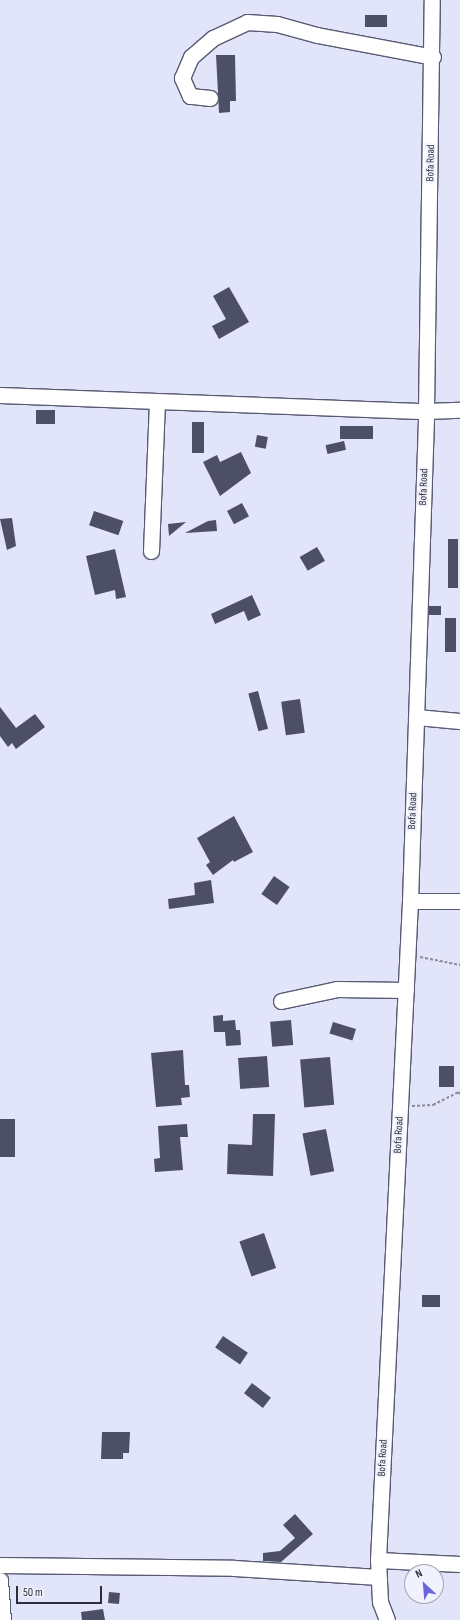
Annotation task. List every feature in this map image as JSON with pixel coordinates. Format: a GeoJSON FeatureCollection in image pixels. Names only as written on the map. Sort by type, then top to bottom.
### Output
{"type":"FeatureCollection","features":[{"type":"Feature","properties":{"kind":"street","name":"Bofa Road"},"geometry":{"type":"LineString","coordinates":[[387,1620],[380,1602],[378,1560],[410,901],[426,411],[433,57],[432,0]]}},
{"type":"Feature","properties":{"kind":"street"},"geometry":{"type":"LineString","coordinates":[[210,98],[190,96],[182,78],[191,57],[213,38],[247,22],[277,24],[339,40],[433,57]]}},
{"type":"Feature","properties":{"kind":"street"},"geometry":{"type":"LineString","coordinates":[[0,395],[426,411],[460,410]]}},
{"type":"Feature","properties":{"kind":"street"},"geometry":{"type":"LineString","coordinates":[[152,551],[157,401]]}},
{"type":"Feature","properties":{"kind":"street"},"geometry":{"type":"LineString","coordinates":[[416,717],[460,721]]}},
{"type":"Feature","properties":{"kind":"street"},"geometry":{"type":"LineString","coordinates":[[410,901],[460,901]]}},
{"type":"Feature","properties":{"kind":"street"},"geometry":{"type":"LineString","coordinates":[[281,1001],[337,989],[406,990]]}},
{"type":"Feature","properties":{"kind":"street"},"geometry":{"type":"LineString","coordinates":[[378,1560],[460,1564]]}},
{"type":"Feature","properties":{"kind":"street"},"geometry":{"type":"LineString","coordinates":[[0,1565],[234,1568],[379,1577]]}},
{"type":"Feature","properties":{"kind":"street"},"geometry":{"type":"LineString","coordinates":[[0,1580],[3,1620]]}},
{"type":"Feature","properties":{"kind":"path"},"geometry":{"type":"LineString","coordinates":[[408,954],[460,965]]}},
{"type":"Feature","properties":{"kind":"path"},"geometry":{"type":"LineString","coordinates":[[400,1107],[433,1105],[458,1092],[460,1094]]}},
{"type":"Feature","properties":{"kind":"building"},"geometry":{"type":"Polygon","coordinates":[[[365,15],[387,15],[387,27],[365,27],[365,15]]]}},
{"type":"Feature","properties":{"kind":"building"},"geometry":{"type":"Polygon","coordinates":[[[216,55],[235,55],[236,101],[230,101],[230,112],[219,113],[216,55]]]}},
{"type":"Feature","properties":{"kind":"building"},"geometry":{"type":"Polygon","coordinates":[[[229,287],[249,322],[219,339],[212,326],[226,319],[213,296],[229,287]]]}},
{"type":"Feature","properties":{"kind":"building"},"geometry":{"type":"Polygon","coordinates":[[[36,410],[55,410],[55,424],[36,424],[36,410]]]}},
{"type":"Feature","properties":{"kind":"building"},"geometry":{"type":"Polygon","coordinates":[[[192,422],[204,422],[204,453],[192,453],[192,422]]]}},
{"type":"Feature","properties":{"kind":"building"},"geometry":{"type":"Polygon","coordinates":[[[340,426],[373,426],[373,439],[340,439],[340,426]]]}},
{"type":"Feature","properties":{"kind":"building"},"geometry":{"type":"Polygon","coordinates":[[[257,435],[268,437],[266,449],[255,447],[257,435]]]}},
{"type":"Feature","properties":{"kind":"building"},"geometry":{"type":"Polygon","coordinates":[[[344,441],[346,450],[328,454],[325,445],[344,441]]]}},
{"type":"Feature","properties":{"kind":"building"},"geometry":{"type":"Polygon","coordinates":[[[241,452],[251,473],[220,496],[203,462],[217,455],[220,462],[241,452]]]}},
{"type":"Feature","properties":{"kind":"building"},"geometry":{"type":"Polygon","coordinates":[[[242,503],[249,516],[234,524],[227,511],[242,503]]]}},
{"type":"Feature","properties":{"kind":"building"},"geometry":{"type":"Polygon","coordinates":[[[94,511],[123,521],[118,535],[89,525],[94,511]]]}},
{"type":"Feature","properties":{"kind":"building"},"geometry":{"type":"Polygon","coordinates":[[[12,518],[16,546],[7,550],[0,519],[12,518]]]}},
{"type":"Feature","properties":{"kind":"building"},"geometry":{"type":"Polygon","coordinates":[[[216,520],[217,531],[185,533],[208,521],[216,520]]]}},
{"type":"Feature","properties":{"kind":"building"},"geometry":{"type":"Polygon","coordinates":[[[186,522],[169,536],[168,524],[186,522]]]}},
{"type":"Feature","properties":{"kind":"building"},"geometry":{"type":"Polygon","coordinates":[[[448,539],[458,539],[458,588],[448,588],[448,539]]]}},
{"type":"Feature","properties":{"kind":"building"},"geometry":{"type":"Polygon","coordinates":[[[317,547],[325,561],[308,571],[300,557],[317,547]]]}},
{"type":"Feature","properties":{"kind":"building"},"geometry":{"type":"Polygon","coordinates":[[[115,549],[126,597],[116,599],[115,590],[95,595],[86,556],[115,549]]]}},
{"type":"Feature","properties":{"kind":"building"},"geometry":{"type":"Polygon","coordinates":[[[252,595],[261,615],[248,621],[244,611],[215,624],[211,614],[252,595]]]}},
{"type":"Feature","properties":{"kind":"building"},"geometry":{"type":"Polygon","coordinates":[[[429,606],[441,606],[441,615],[429,615],[429,606]]]}},
{"type":"Feature","properties":{"kind":"building"},"geometry":{"type":"Polygon","coordinates":[[[445,618],[456,618],[456,652],[445,652],[445,618]]]}},
{"type":"Feature","properties":{"kind":"building"},"geometry":{"type":"Polygon","coordinates":[[[258,691],[268,729],[258,731],[248,694],[258,691]]]}},
{"type":"Feature","properties":{"kind":"building"},"geometry":{"type":"Polygon","coordinates":[[[300,699],[305,733],[286,735],[281,702],[300,699]]]}},
{"type":"Feature","properties":{"kind":"building"},"geometry":{"type":"Polygon","coordinates":[[[0,707],[16,728],[35,714],[45,727],[16,749],[12,743],[8,747],[0,736],[0,707]]]}},
{"type":"Feature","properties":{"kind":"building"},"geometry":{"type":"Polygon","coordinates":[[[234,816],[253,852],[234,862],[233,860],[213,875],[206,865],[210,862],[197,838],[234,816]]]}},
{"type":"Feature","properties":{"kind":"building"},"geometry":{"type":"Polygon","coordinates":[[[274,876],[290,887],[277,905],[261,894],[274,876]]]}},
{"type":"Feature","properties":{"kind":"building"},"geometry":{"type":"Polygon","coordinates":[[[211,880],[214,903],[169,909],[168,899],[195,895],[194,883],[211,880]]]}},
{"type":"Feature","properties":{"kind":"building"},"geometry":{"type":"Polygon","coordinates":[[[223,1015],[223,1021],[235,1020],[236,1030],[240,1030],[241,1045],[226,1046],[225,1032],[214,1032],[213,1016],[223,1015]]]}},
{"type":"Feature","properties":{"kind":"building"},"geometry":{"type":"Polygon","coordinates":[[[291,1020],[293,1045],[272,1047],[270,1022],[291,1020]]]}},
{"type":"Feature","properties":{"kind":"building"},"geometry":{"type":"Polygon","coordinates":[[[333,1022],[356,1029],[352,1040],[329,1033],[333,1022]]]}},
{"type":"Feature","properties":{"kind":"building"},"geometry":{"type":"Polygon","coordinates":[[[183,1050],[185,1085],[189,1085],[190,1097],[181,1098],[182,1105],[156,1107],[151,1053],[183,1050]]]}},
{"type":"Feature","properties":{"kind":"building"},"geometry":{"type":"Polygon","coordinates":[[[267,1056],[269,1087],[240,1089],[238,1058],[267,1056]]]}},
{"type":"Feature","properties":{"kind":"building"},"geometry":{"type":"Polygon","coordinates":[[[330,1057],[334,1105],[304,1107],[300,1060],[330,1057]]]}},
{"type":"Feature","properties":{"kind":"building"},"geometry":{"type":"Polygon","coordinates":[[[439,1066],[454,1066],[454,1087],[439,1087],[439,1066]]]}},
{"type":"Feature","properties":{"kind":"building"},"geometry":{"type":"Polygon","coordinates":[[[253,1114],[275,1114],[273,1176],[227,1174],[228,1144],[252,1145],[253,1114]]]}},
{"type":"Feature","properties":{"kind":"building"},"geometry":{"type":"Polygon","coordinates":[[[0,1119],[15,1119],[15,1157],[0,1157],[0,1119]]]}},
{"type":"Feature","properties":{"kind":"building"},"geometry":{"type":"Polygon","coordinates":[[[187,1124],[188,1137],[180,1137],[183,1170],[155,1172],[154,1159],[160,1158],[158,1126],[187,1124]]]}},
{"type":"Feature","properties":{"kind":"building"},"geometry":{"type":"Polygon","coordinates":[[[326,1129],[334,1171],[311,1176],[302,1134],[326,1129]]]}},
{"type":"Feature","properties":{"kind":"building"},"geometry":{"type":"Polygon","coordinates":[[[264,1233],[276,1268],[251,1276],[239,1241],[264,1233]]]}},
{"type":"Feature","properties":{"kind":"building"},"geometry":{"type":"Polygon","coordinates":[[[422,1295],[440,1295],[440,1307],[422,1307],[422,1295]]]}},
{"type":"Feature","properties":{"kind":"building"},"geometry":{"type":"Polygon","coordinates":[[[223,1336],[248,1353],[240,1364],[215,1348],[223,1336]]]}},
{"type":"Feature","properties":{"kind":"building"},"geometry":{"type":"Polygon","coordinates":[[[252,1383],[271,1398],[263,1408],[244,1393],[252,1383]]]}},
{"type":"Feature","properties":{"kind":"building"},"geometry":{"type":"Polygon","coordinates":[[[102,1432],[130,1432],[129,1453],[123,1453],[123,1459],[101,1459],[102,1432]]]}},
{"type":"Feature","properties":{"kind":"building"},"geometry":{"type":"Polygon","coordinates":[[[295,1514],[313,1534],[281,1562],[263,1561],[263,1553],[280,1551],[295,1538],[283,1525],[295,1514]]]}},
{"type":"Feature","properties":{"kind":"building"},"geometry":{"type":"Polygon","coordinates":[[[109,1592],[120,1593],[119,1604],[108,1603],[109,1592]]]}},
{"type":"Feature","properties":{"kind":"building"},"geometry":{"type":"Polygon","coordinates":[[[103,1609],[105,1620],[82,1620],[81,1612],[103,1609]]]}}]}
